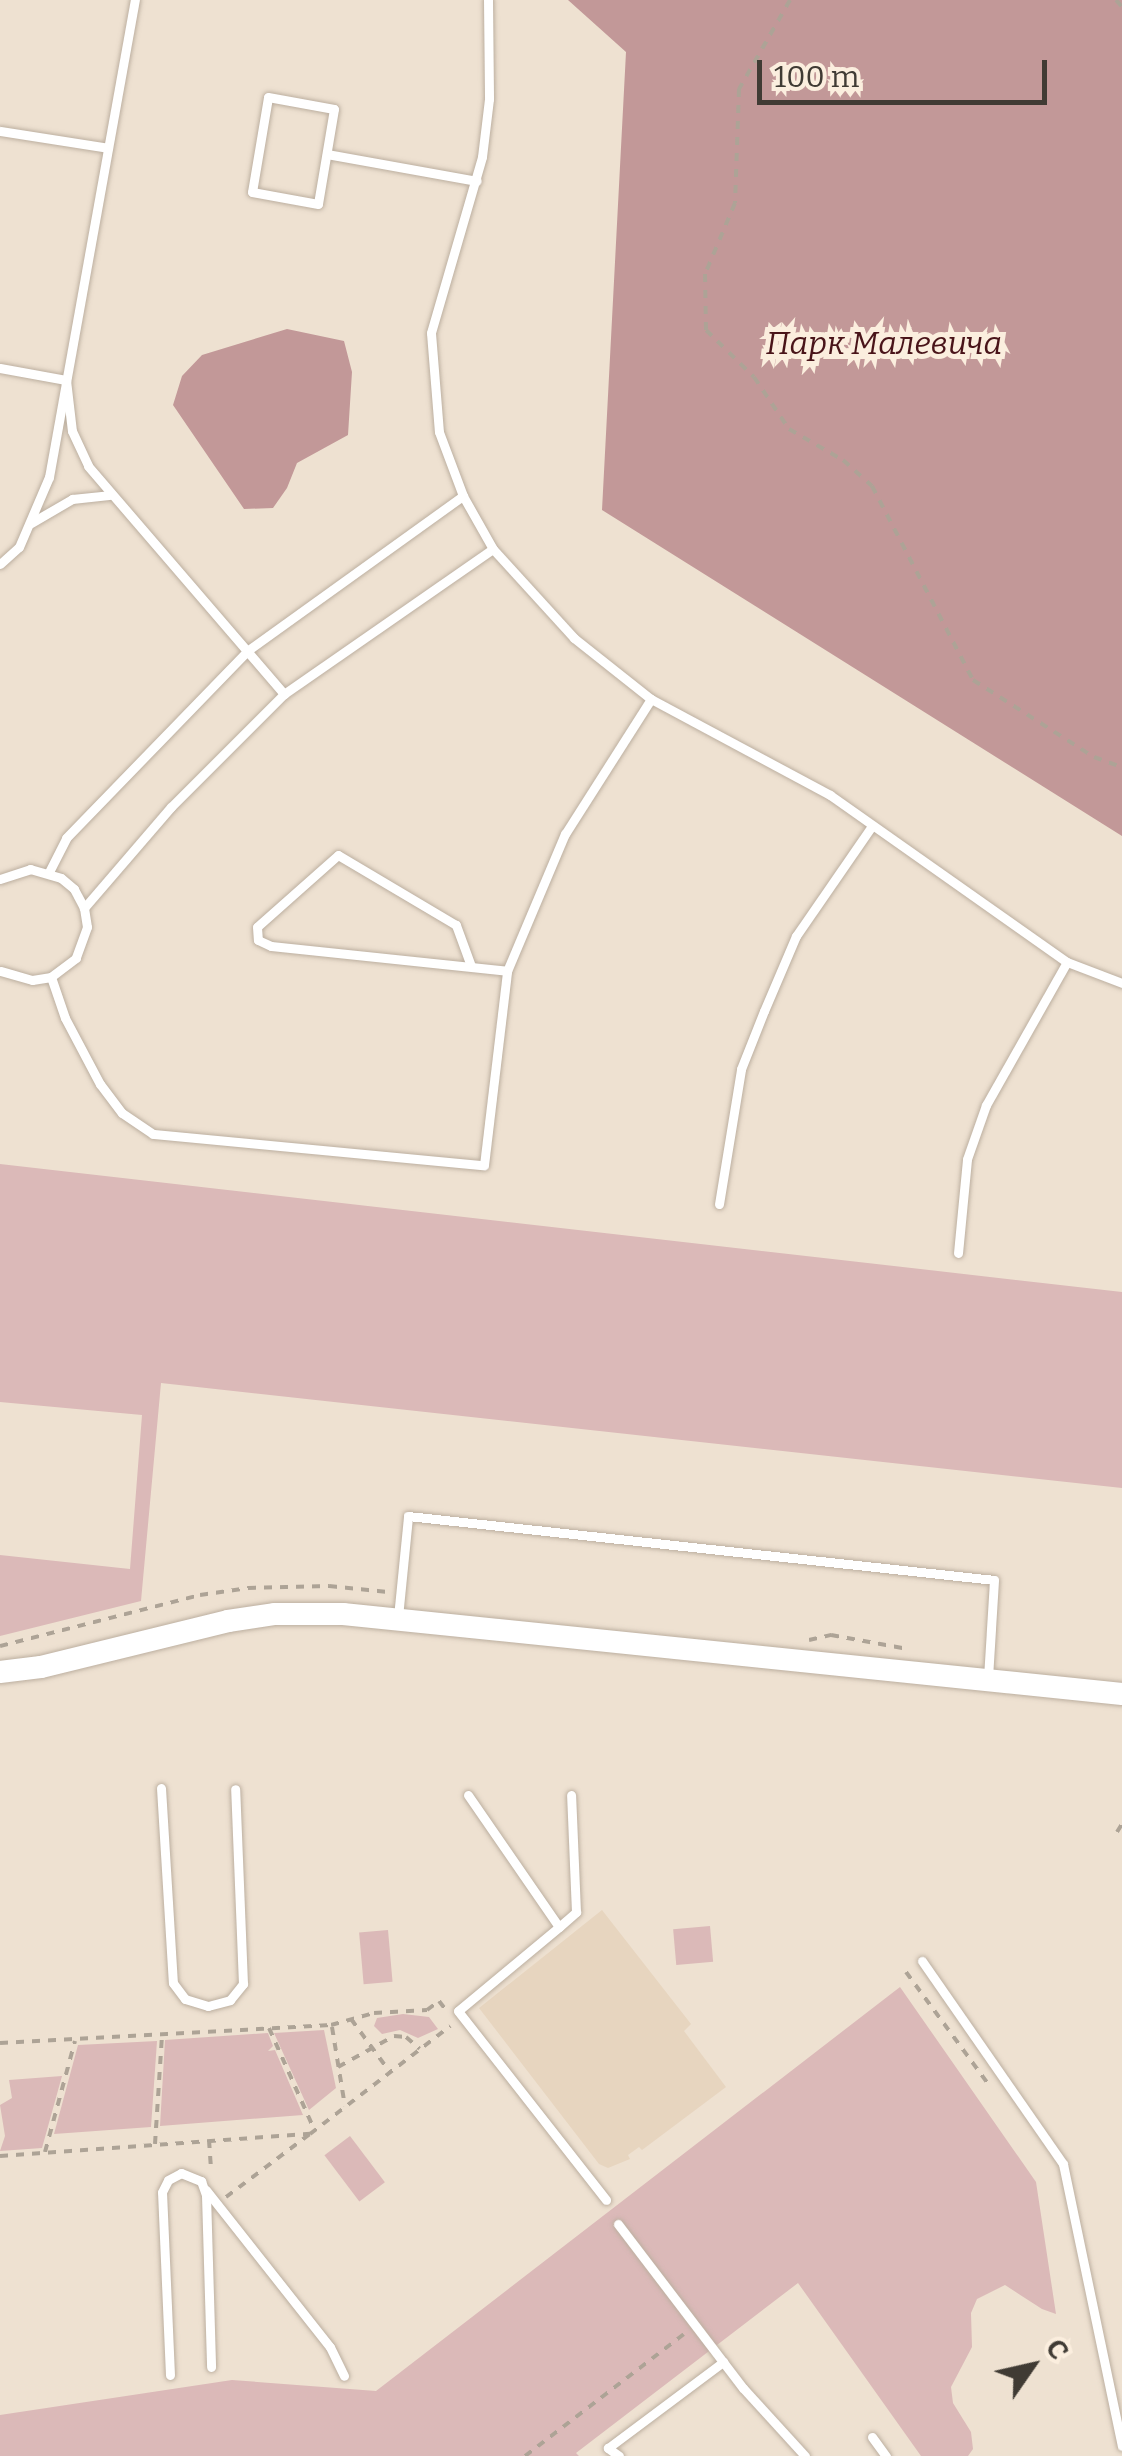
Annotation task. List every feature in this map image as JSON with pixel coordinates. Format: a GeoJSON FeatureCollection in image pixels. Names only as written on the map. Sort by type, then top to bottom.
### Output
{"type":"FeatureCollection","features":[{"type":"Feature","properties":{"kind":"street"},"geometry":{"type":"LineString","coordinates":[[0,1672],[276,1614],[397,1620],[1122,1694]]}},
{"type":"Feature","properties":{"kind":"lane"},"geometry":{"type":"LineString","coordinates":[[0,564],[18,547],[49,476],[135,0]]}},
{"type":"Feature","properties":{"kind":"lane"},"geometry":{"type":"LineString","coordinates":[[488,0],[489,99],[477,181],[431,333],[438,432],[462,496],[493,549],[574,638],[651,698],[830,795],[1067,962],[1122,984]]}},
{"type":"Feature","properties":{"kind":"lane"},"geometry":{"type":"LineString","coordinates":[[268,98],[334,109],[326,154],[318,204],[252,192],[268,98]]}},
{"type":"Feature","properties":{"kind":"lane"},"geometry":{"type":"LineString","coordinates":[[0,131],[108,148]]}},
{"type":"Feature","properties":{"kind":"lane"},"geometry":{"type":"LineString","coordinates":[[326,154],[477,181]]}},
{"type":"Feature","properties":{"kind":"lane"},"geometry":{"type":"LineString","coordinates":[[0,368],[66,380]]}},
{"type":"Feature","properties":{"kind":"lane"},"geometry":{"type":"LineString","coordinates":[[66,380],[72,431],[88,466],[284,694]]}},
{"type":"Feature","properties":{"kind":"lane"},"geometry":{"type":"LineString","coordinates":[[31,523],[72,499],[109,495]]}},
{"type":"Feature","properties":{"kind":"lane"},"geometry":{"type":"LineString","coordinates":[[49,872],[66,838],[246,651],[462,496]]}},
{"type":"Feature","properties":{"kind":"lane"},"geometry":{"type":"LineString","coordinates":[[84,908],[170,806],[284,694],[493,549]]}},
{"type":"Feature","properties":{"kind":"lane"},"geometry":{"type":"LineString","coordinates":[[51,977],[65,1018],[100,1084],[122,1113],[153,1134],[484,1165],[507,972],[565,834],[651,698]]}},
{"type":"Feature","properties":{"kind":"lane"},"geometry":{"type":"LineString","coordinates":[[720,1204],[742,1069],[764,1011],[796,936],[872,826]]}},
{"type":"Feature","properties":{"kind":"lane"},"geometry":{"type":"LineString","coordinates":[[470,966],[456,925],[338,855],[257,926],[258,940],[271,946],[507,972]]}},
{"type":"Feature","properties":{"kind":"lane"},"geometry":{"type":"LineString","coordinates":[[0,879],[30,869],[49,872],[74,889],[84,908],[84,943],[65,969],[51,977],[32,980],[0,971]]}},
{"type":"Feature","properties":{"kind":"lane"},"geometry":{"type":"LineString","coordinates":[[958,1252],[967,1159],[986,1105],[1067,962]]}},
{"type":"Feature","properties":{"kind":"lane"},"geometry":{"type":"LineString","coordinates":[[397,1620],[408,1516],[994,1580],[988,1680]]}},
{"type":"Feature","properties":{"kind":"lane"},"geometry":{"type":"LineString","coordinates":[[162,1788],[173,1983],[185,1999],[208,2006],[230,2000],[243,1984],[235,1790]]}},
{"type":"Feature","properties":{"kind":"lane"},"geometry":{"type":"LineString","coordinates":[[468,1795],[559,1927]]}},
{"type":"Feature","properties":{"kind":"lane"},"geometry":{"type":"LineString","coordinates":[[572,1795],[576,1912],[458,2011],[606,2200]]}},
{"type":"Feature","properties":{"kind":"lane"},"geometry":{"type":"LineString","coordinates":[[922,1961],[1063,2164],[1122,2446]]}},
{"type":"Feature","properties":{"kind":"lane"},"geometry":{"type":"LineString","coordinates":[[170,2375],[162,2192],[168,2180],[181,2173],[195,2176],[330,2347],[344,2376]]}},
{"type":"Feature","properties":{"kind":"lane"},"geometry":{"type":"LineString","coordinates":[[204,2188],[211,2367]]}},
{"type":"Feature","properties":{"kind":"lane"},"geometry":{"type":"LineString","coordinates":[[618,2224],[724,2362],[805,2456]]}},
{"type":"Feature","properties":{"kind":"lane"},"geometry":{"type":"LineString","coordinates":[[619,2456],[608,2448],[724,2362]]}},
{"type":"Feature","properties":{"kind":"lane"},"geometry":{"type":"LineString","coordinates":[[872,2436],[886,2456]]}},
{"type":"Feature","properties":{"kind":"path"},"geometry":{"type":"LineString","coordinates":[[790,0],[739,89],[735,202],[705,274],[706,330],[754,377],[789,430],[843,460],[872,486],[973,680],[1094,758],[1122,766]]}},
{"type":"Feature","properties":{"kind":"path"},"geometry":{"type":"LineString","coordinates":[[1116,0],[1122,6]]}},
{"type":"Feature","properties":{"kind":"path"},"geometry":{"type":"LineString","coordinates":[[1117,1832],[1122,1824]]}},
{"type":"Feature","properties":{"kind":"path"},"geometry":{"type":"LineString","coordinates":[[906,1972],[989,2085]]}},
{"type":"Feature","properties":{"kind":"path"},"geometry":{"type":"LineString","coordinates":[[0,2042],[332,2025],[427,2010],[439,2001],[455,2022],[217,2204]]}},
{"type":"Feature","properties":{"kind":"path"},"geometry":{"type":"LineString","coordinates":[[351,2019],[390,2072]]}},
{"type":"Feature","properties":{"kind":"path"},"geometry":{"type":"LineString","coordinates":[[332,2025],[344,2106]]}},
{"type":"Feature","properties":{"kind":"path"},"geometry":{"type":"LineString","coordinates":[[269,2028],[312,2132]]}},
{"type":"Feature","properties":{"kind":"path"},"geometry":{"type":"LineString","coordinates":[[155,2144],[162,2034]]}},
{"type":"Feature","properties":{"kind":"path"},"geometry":{"type":"LineString","coordinates":[[338,2067],[400,2036],[420,2049]]}},
{"type":"Feature","properties":{"kind":"path"},"geometry":{"type":"LineString","coordinates":[[46,2152],[76,2039]]}},
{"type":"Feature","properties":{"kind":"path"},"geometry":{"type":"LineString","coordinates":[[0,2156],[312,2132]]}},
{"type":"Feature","properties":{"kind":"path"},"geometry":{"type":"LineString","coordinates":[[209,2140],[213,2174]]}},
{"type":"Feature","properties":{"kind":"path"},"geometry":{"type":"LineString","coordinates":[[221,2184],[229,2195]]}},
{"type":"Feature","properties":{"kind":"path"},"geometry":{"type":"LineString","coordinates":[[525,2456],[695,2326]]}},
{"type":"Feature","properties":{"kind":"shaded area"},"geometry":{"type":"Polygon","coordinates":[[[0,1164],[1122,1292],[1122,1488],[161,1383],[141,1601],[0,1636],[0,1555],[130,1569],[142,1415],[0,1402],[0,1164]]]}},
{"type":"Feature","properties":{"kind":"shaded area"},"geometry":{"type":"Polygon","coordinates":[[[602,1910],[691,2024],[684,2031],[726,2087],[642,2150],[639,2147],[628,2155],[630,2159],[608,2168],[599,2164],[479,2008],[602,1910]]]}},
{"type":"Feature","properties":{"kind":"shaded area"},"geometry":{"type":"Polygon","coordinates":[[[710,1926],[713,1962],[676,1965],[673,1929],[710,1926]]]}},
{"type":"Feature","properties":{"kind":"shaded area"},"geometry":{"type":"Polygon","coordinates":[[[388,1930],[393,1982],[364,1984],[359,1933],[388,1930]]]}},
{"type":"Feature","properties":{"kind":"shaded area"},"geometry":{"type":"Polygon","coordinates":[[[900,1987],[1036,2182],[1056,2314],[1005,2285],[977,2299],[971,2313],[972,2347],[951,2387],[953,2403],[971,2432],[973,2449],[968,2456],[921,2456],[798,2283],[576,2453],[579,2456],[0,2456],[0,2415],[232,2380],[376,2391],[900,1987]]]}},
{"type":"Feature","properties":{"kind":"shaded area"},"geometry":{"type":"Polygon","coordinates":[[[403,2014],[429,2017],[438,2029],[418,2038],[400,2030],[382,2034],[374,2026],[377,2018],[403,2014]]]}},
{"type":"Feature","properties":{"kind":"shaded area"},"geometry":{"type":"Polygon","coordinates":[[[324,2030],[336,2088],[309,2110],[274,2033],[324,2030]]]}},
{"type":"Feature","properties":{"kind":"shaded area"},"geometry":{"type":"Polygon","coordinates":[[[268,2033],[273,2046],[268,2051],[275,2050],[303,2115],[160,2126],[165,2040],[268,2033]]]}},
{"type":"Feature","properties":{"kind":"shaded area"},"geometry":{"type":"Polygon","coordinates":[[[157,2041],[151,2127],[54,2134],[78,2045],[157,2041]]]}},
{"type":"Feature","properties":{"kind":"shaded area"},"geometry":{"type":"Polygon","coordinates":[[[62,2076],[42,2148],[0,2151],[5,2136],[0,2105],[12,2098],[9,2080],[62,2076]]]}},
{"type":"Feature","properties":{"kind":"shaded area"},"geometry":{"type":"Polygon","coordinates":[[[350,2136],[385,2182],[359,2202],[324,2155],[350,2136]]]}},
{"type":"Feature","properties":{"kind":"green space","name":"Парк Малевича"},"geometry":{"type":"Polygon","coordinates":[[[568,0],[1122,0],[1122,836],[602,510],[626,52],[568,0]]]}},
{"type":"Feature","properties":{"kind":"green space"},"geometry":{"type":"Polygon","coordinates":[[[287,329],[344,341],[352,372],[348,435],[297,463],[273,508],[244,509],[173,405],[182,376],[202,355],[287,329]]]}}]}
